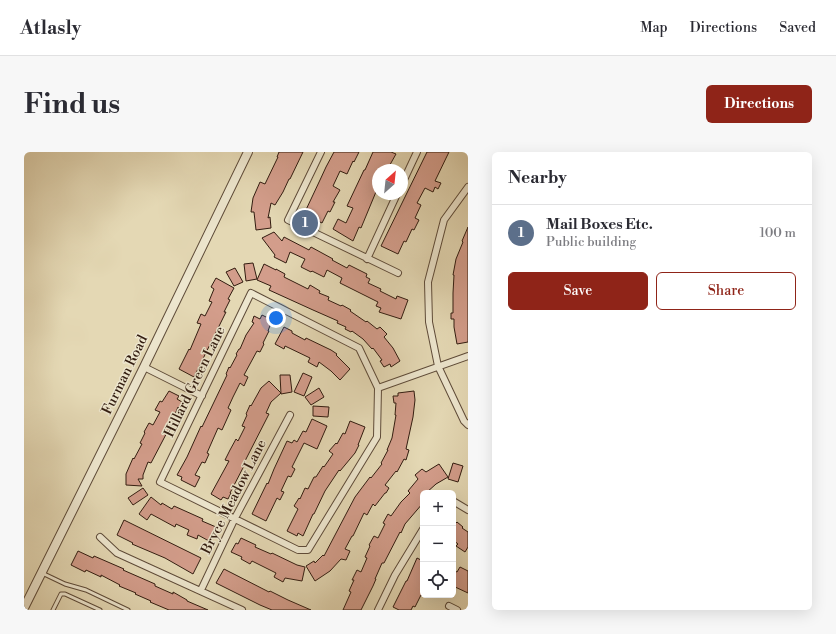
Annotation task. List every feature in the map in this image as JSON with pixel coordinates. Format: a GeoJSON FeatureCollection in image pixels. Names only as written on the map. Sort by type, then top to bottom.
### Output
{"type":"FeatureCollection","features":[{"type":"Feature","properties":{"kind":"street","name":"Furman Road"},"geometry":{"type":"LineString","coordinates":[[24,608],[144,367],[248,152]]}},
{"type":"Feature","properties":{"kind":"street"},"geometry":{"type":"LineString","coordinates":[[321,152],[288,220],[398,273]]}},
{"type":"Feature","properties":{"kind":"street"},"geometry":{"type":"LineString","coordinates":[[408,171],[417,152]]}},
{"type":"Feature","properties":{"kind":"street"},"geometry":{"type":"LineString","coordinates":[[468,187],[444,220],[428,282],[429,322],[438,366],[464,421],[468,426]]}},
{"type":"Feature","properties":{"kind":"street"},"geometry":{"type":"LineString","coordinates":[[367,258],[394,200]]}},
{"type":"Feature","properties":{"kind":"street","name":"Hillard Green Lane"},"geometry":{"type":"LineString","coordinates":[[235,518],[160,482],[251,294],[359,348],[378,388]]}},
{"type":"Feature","properties":{"kind":"street"},"geometry":{"type":"LineString","coordinates":[[235,518],[298,550],[308,550],[376,437],[378,388],[468,356]]}},
{"type":"Feature","properties":{"kind":"street"},"geometry":{"type":"LineString","coordinates":[[144,367],[202,396]]}},
{"type":"Feature","properties":{"kind":"street","name":"Bryce Meadow Lane"},"geometry":{"type":"LineString","coordinates":[[201,590],[235,518],[290,415]]}},
{"type":"Feature","properties":{"kind":"street"},"geometry":{"type":"LineString","coordinates":[[456,503],[467,510]]}},
{"type":"Feature","properties":{"kind":"street"},"geometry":{"type":"LineString","coordinates":[[378,610],[395,575],[420,534]]}},
{"type":"Feature","properties":{"kind":"street"},"geometry":{"type":"LineString","coordinates":[[100,537],[118,553],[242,610]]}},
{"type":"Feature","properties":{"kind":"street"},"geometry":{"type":"LineString","coordinates":[[449,606],[457,610]]}},
{"type":"Feature","properties":{"kind":"lane"},"geometry":{"type":"LineString","coordinates":[[41,573],[65,584],[86,590],[128,610]]}},
{"type":"Feature","properties":{"kind":"lane"},"geometry":{"type":"LineString","coordinates":[[53,610],[61,594],[65,594],[100,610]]}},
{"type":"Feature","properties":{"kind":"building"},"geometry":{"type":"Polygon","coordinates":[[[279,152],[303,152],[275,205],[271,203],[268,218],[270,217],[271,228],[256,230],[254,212],[251,212],[253,198],[260,182],[265,184],[279,152]]]}},
{"type":"Feature","properties":{"kind":"building"},"geometry":{"type":"Polygon","coordinates":[[[334,152],[359,152],[347,174],[340,171],[333,186],[340,190],[333,202],[335,202],[330,212],[328,211],[322,223],[304,214],[334,152]]]}},
{"type":"Feature","properties":{"kind":"building"},"geometry":{"type":"Polygon","coordinates":[[[373,152],[391,152],[396,154],[390,164],[372,164],[373,200],[361,228],[359,227],[353,241],[333,229],[338,219],[346,223],[353,208],[347,206],[373,152]]]}},
{"type":"Feature","properties":{"kind":"building"},"geometry":{"type":"Polygon","coordinates":[[[427,152],[449,152],[435,181],[441,183],[438,189],[435,187],[433,192],[425,188],[417,203],[421,205],[415,218],[419,220],[414,230],[412,229],[406,242],[404,241],[398,254],[381,246],[404,200],[408,200],[408,191],[427,152]]]}},
{"type":"Feature","properties":{"kind":"building"},"geometry":{"type":"Polygon","coordinates":[[[468,227],[468,342],[457,344],[454,319],[451,319],[451,313],[453,313],[453,275],[456,259],[468,227]]]}},
{"type":"Feature","properties":{"kind":"building"},"geometry":{"type":"Polygon","coordinates":[[[274,232],[282,241],[284,237],[309,250],[311,247],[347,268],[349,265],[367,274],[366,277],[370,279],[368,283],[381,289],[380,291],[396,299],[397,296],[408,300],[401,319],[379,312],[381,308],[376,306],[378,302],[340,283],[342,278],[327,270],[324,277],[301,267],[305,259],[290,252],[286,263],[274,257],[275,255],[262,238],[274,232]]]}},
{"type":"Feature","properties":{"kind":"building"},"geometry":{"type":"Polygon","coordinates":[[[253,263],[257,279],[246,281],[244,264],[253,263]]]}},
{"type":"Feature","properties":{"kind":"building"},"geometry":{"type":"Polygon","coordinates":[[[264,264],[285,274],[284,277],[308,289],[310,285],[320,291],[319,293],[329,297],[328,300],[351,310],[350,311],[377,329],[380,327],[387,334],[384,337],[393,348],[400,361],[391,367],[390,364],[384,367],[380,361],[382,360],[373,348],[372,349],[363,339],[352,331],[351,332],[345,329],[346,327],[337,323],[338,321],[269,290],[271,286],[257,280],[264,264]]]}},
{"type":"Feature","properties":{"kind":"building"},"geometry":{"type":"Polygon","coordinates":[[[235,268],[243,282],[234,286],[226,272],[235,268]]]}},
{"type":"Feature","properties":{"kind":"building"},"geometry":{"type":"Polygon","coordinates":[[[216,278],[234,288],[228,299],[230,300],[224,312],[226,312],[194,377],[179,369],[189,349],[190,350],[201,324],[197,323],[201,314],[205,316],[212,302],[209,301],[214,289],[211,287],[216,278]]]}},
{"type":"Feature","properties":{"kind":"building"},"geometry":{"type":"Polygon","coordinates":[[[262,315],[272,320],[269,331],[263,343],[264,344],[260,352],[257,351],[244,375],[248,377],[244,386],[240,383],[233,397],[228,408],[231,410],[222,430],[218,428],[207,453],[209,454],[205,463],[202,462],[195,475],[200,477],[195,487],[181,480],[182,477],[177,475],[201,426],[202,427],[227,375],[226,374],[229,367],[230,368],[246,335],[254,323],[252,322],[254,316],[260,319],[262,315]]]}},
{"type":"Feature","properties":{"kind":"building"},"geometry":{"type":"Polygon","coordinates":[[[284,327],[305,340],[306,338],[331,350],[337,354],[336,355],[350,369],[340,380],[319,362],[317,367],[308,362],[310,358],[285,346],[284,349],[275,344],[284,327]]]}},
{"type":"Feature","properties":{"kind":"building"},"geometry":{"type":"Polygon","coordinates":[[[303,373],[312,377],[304,396],[294,392],[303,373]]]}},
{"type":"Feature","properties":{"kind":"building"},"geometry":{"type":"Polygon","coordinates":[[[280,375],[290,375],[292,392],[281,394],[280,375]]]}},
{"type":"Feature","properties":{"kind":"building"},"geometry":{"type":"Polygon","coordinates":[[[269,381],[281,393],[271,402],[266,413],[269,414],[228,499],[223,497],[221,500],[211,494],[229,461],[225,460],[230,450],[236,439],[238,441],[245,427],[242,426],[250,405],[251,406],[261,388],[269,381]]]}},
{"type":"Feature","properties":{"kind":"building"},"geometry":{"type":"Polygon","coordinates":[[[319,388],[324,397],[311,405],[305,397],[319,388]]]}},
{"type":"Feature","properties":{"kind":"building"},"geometry":{"type":"Polygon","coordinates":[[[169,391],[179,396],[177,399],[182,402],[179,408],[178,407],[173,421],[151,463],[148,462],[143,479],[138,479],[142,486],[126,485],[126,474],[133,458],[134,459],[142,444],[140,443],[145,433],[144,432],[149,423],[153,425],[160,412],[155,410],[160,401],[162,402],[169,391]]]}},
{"type":"Feature","properties":{"kind":"building"},"geometry":{"type":"Polygon","coordinates":[[[414,391],[415,400],[406,449],[409,450],[406,460],[404,459],[397,472],[396,471],[385,485],[389,488],[386,493],[375,506],[373,504],[367,515],[364,513],[345,549],[350,551],[346,560],[341,559],[330,571],[315,581],[306,566],[314,561],[315,563],[323,555],[324,556],[355,497],[382,464],[381,463],[388,450],[392,438],[396,415],[396,403],[394,403],[393,396],[398,396],[398,393],[414,391]]]}},
{"type":"Feature","properties":{"kind":"building"},"geometry":{"type":"Polygon","coordinates":[[[313,406],[329,407],[328,417],[313,416],[313,406]]]}},
{"type":"Feature","properties":{"kind":"building"},"geometry":{"type":"Polygon","coordinates":[[[312,419],[327,426],[317,449],[304,443],[292,467],[295,469],[291,477],[288,476],[281,491],[284,492],[280,500],[277,498],[266,521],[252,514],[267,483],[268,484],[287,441],[292,443],[294,440],[297,442],[303,431],[306,432],[312,419]]]}},
{"type":"Feature","properties":{"kind":"building"},"geometry":{"type":"Polygon","coordinates":[[[350,421],[365,427],[355,453],[340,471],[339,470],[325,491],[303,536],[298,533],[297,536],[287,531],[298,509],[294,506],[299,498],[300,499],[305,488],[308,489],[314,477],[316,477],[333,454],[329,451],[336,443],[337,444],[343,433],[345,434],[350,421]]]}},
{"type":"Feature","properties":{"kind":"building"},"geometry":{"type":"Polygon","coordinates":[[[453,463],[463,466],[458,482],[448,479],[453,463]]]}},
{"type":"Feature","properties":{"kind":"building"},"geometry":{"type":"Polygon","coordinates":[[[439,464],[448,477],[429,490],[420,490],[420,506],[405,524],[384,563],[382,563],[361,610],[343,610],[351,592],[349,591],[354,580],[352,580],[357,570],[361,572],[367,558],[365,557],[370,546],[369,545],[374,536],[378,538],[388,514],[391,516],[401,502],[410,493],[408,491],[418,479],[415,475],[422,469],[426,472],[439,464]]]}},
{"type":"Feature","properties":{"kind":"building"},"geometry":{"type":"Polygon","coordinates":[[[143,488],[148,495],[133,505],[128,498],[143,488]]]}},
{"type":"Feature","properties":{"kind":"building"},"geometry":{"type":"Polygon","coordinates":[[[151,497],[161,505],[162,503],[172,509],[174,506],[203,519],[202,521],[216,527],[209,541],[198,535],[197,539],[187,535],[189,530],[176,524],[175,527],[151,514],[147,520],[139,514],[151,497]]]}},
{"type":"Feature","properties":{"kind":"building"},"geometry":{"type":"Polygon","coordinates":[[[124,520],[201,558],[193,574],[165,558],[132,544],[133,543],[117,535],[124,520]]]}},
{"type":"Feature","properties":{"kind":"building"},"geometry":{"type":"Polygon","coordinates":[[[457,522],[468,532],[468,547],[465,552],[456,546],[458,544],[456,542],[457,522]]]}},
{"type":"Feature","properties":{"kind":"building"},"geometry":{"type":"Polygon","coordinates":[[[241,538],[256,545],[255,547],[305,567],[302,581],[285,578],[283,582],[274,577],[276,573],[252,561],[250,564],[241,559],[242,557],[231,552],[241,538]]]}},
{"type":"Feature","properties":{"kind":"building"},"geometry":{"type":"Polygon","coordinates":[[[78,551],[124,569],[123,570],[155,584],[155,586],[173,594],[173,592],[187,601],[208,610],[169,610],[150,602],[151,601],[119,586],[120,585],[101,575],[101,577],[86,570],[85,572],[71,565],[78,551]]]}},
{"type":"Feature","properties":{"kind":"building"},"geometry":{"type":"Polygon","coordinates":[[[417,558],[420,560],[420,597],[415,607],[413,606],[411,610],[399,610],[393,607],[417,558]]]}},
{"type":"Feature","properties":{"kind":"building"},"geometry":{"type":"Polygon","coordinates":[[[460,567],[468,571],[468,593],[456,587],[457,572],[460,567]]]}},
{"type":"Feature","properties":{"kind":"building"},"geometry":{"type":"Polygon","coordinates":[[[224,569],[269,592],[270,591],[311,610],[272,610],[260,605],[216,583],[224,569]]]}},
{"type":"Feature","properties":{"kind":"place","name":"Mail Boxes Etc."},"geometry":{"type":"Point","coordinates":[305,223]}}]}
